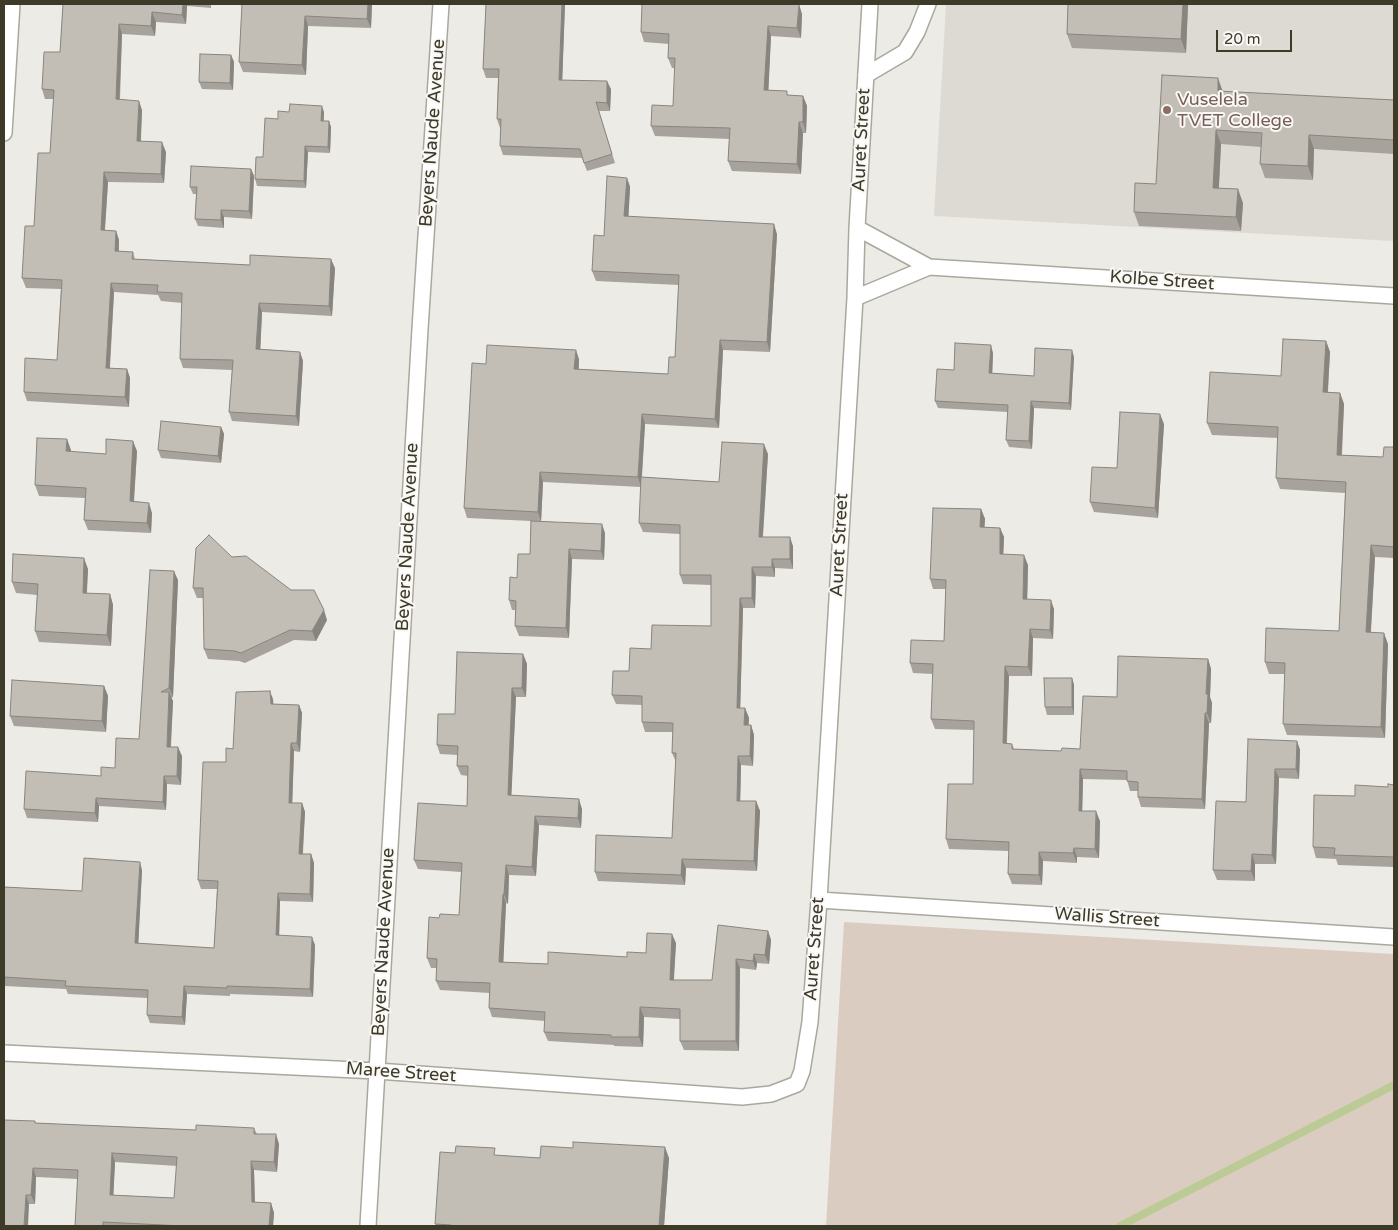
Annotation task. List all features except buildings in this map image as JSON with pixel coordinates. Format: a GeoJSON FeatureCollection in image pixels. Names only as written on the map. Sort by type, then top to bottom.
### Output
{"type":"FeatureCollection","features":[{"type":"Feature","properties":{"kind":"street"},"geometry":{"type":"LineString","coordinates":[[4,133],[12,4]]}},
{"type":"Feature","properties":{"kind":"street","name":"Beyers Naude Avenue"},"geometry":{"type":"LineString","coordinates":[[368,1226],[441,4]]}},
{"type":"Feature","properties":{"kind":"street","name":"Auret Street"},"geometry":{"type":"LineString","coordinates":[[797,1084],[802,1071],[810,1022],[819,900],[855,298],[857,228],[870,4]]}},
{"type":"Feature","properties":{"kind":"street"},"geometry":{"type":"LineString","coordinates":[[866,75],[905,52],[928,4]]}},
{"type":"Feature","properties":{"kind":"street","name":"Kolbe Street"},"geometry":{"type":"LineString","coordinates":[[857,228],[929,267],[1394,296]]}},
{"type":"Feature","properties":{"kind":"street","name":"Kolbe Street"},"geometry":{"type":"LineString","coordinates":[[855,298],[929,267]]}},
{"type":"Feature","properties":{"kind":"street","name":"Wallis Street"},"geometry":{"type":"LineString","coordinates":[[819,900],[1394,937]]}},
{"type":"Feature","properties":{"kind":"street","name":"Maree Street"},"geometry":{"type":"LineString","coordinates":[[4,1053],[377,1071],[742,1097],[771,1094],[797,1084]]}},
{"type":"Feature","properties":{"kind":"shaded area","name":"Vuselela TVET College"},"geometry":{"type":"Polygon","coordinates":[[[946,4],[1394,4],[1394,241],[934,216],[946,4]]]}},
{"type":"Feature","properties":{"kind":"shaded area"},"geometry":{"type":"Polygon","coordinates":[[[844,922],[1394,954],[1394,1226],[826,1226],[844,922]]]}},
{"type":"Feature","properties":{"kind":"waterway"},"geometry":{"type":"LineString","coordinates":[[1120,1226],[1394,1085]]}},
{"type":"Feature","properties":{"kind":"place","name":"Vuselela TVET College"},"geometry":{"type":"Point","coordinates":[1167,110]}}]}
